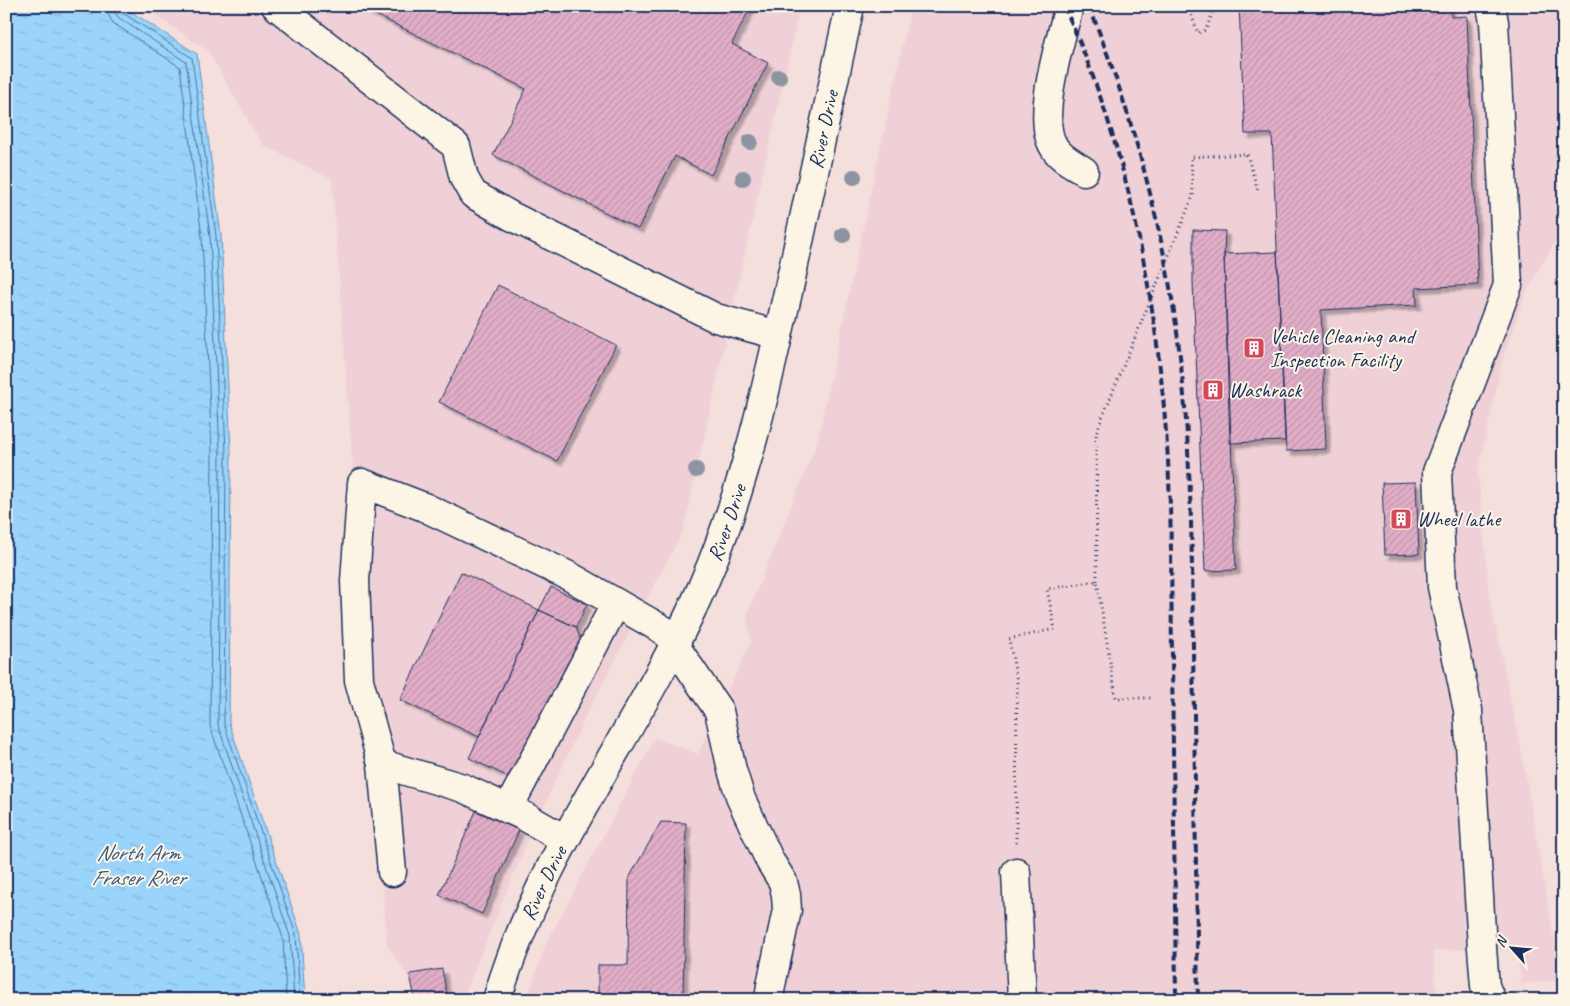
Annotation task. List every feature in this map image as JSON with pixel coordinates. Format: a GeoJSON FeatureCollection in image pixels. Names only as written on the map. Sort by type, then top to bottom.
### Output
{"type":"FeatureCollection","features":[{"type":"Feature","properties":{"kind":"street"},"geometry":{"type":"LineString","coordinates":[[276,6],[456,146],[464,178],[473,194],[511,216],[716,318],[778,335]]}},
{"type":"Feature","properties":{"kind":"street","name":"River Drive"},"geometry":{"type":"LineString","coordinates":[[497,1000],[529,911],[564,839],[675,644],[703,585],[725,530],[761,412],[850,6]]}},
{"type":"Feature","properties":{"kind":"street"},"geometry":{"type":"LineString","coordinates":[[1069,6],[1047,102],[1046,125],[1053,147],[1060,155],[1084,172]]}},
{"type":"Feature","properties":{"kind":"street"},"geometry":{"type":"LineString","coordinates":[[1491,6],[1494,22],[1508,285],[1437,472],[1442,587],[1468,710],[1485,986],[1491,1000]]}},
{"type":"Feature","properties":{"kind":"street"},"geometry":{"type":"LineString","coordinates":[[392,872],[382,764],[358,680],[355,581],[362,483],[424,507],[569,576],[665,631],[719,711],[732,770],[741,798],[764,849],[783,882],[786,895],[784,924],[769,1000]]}},
{"type":"Feature","properties":{"kind":"street"},"geometry":{"type":"LineString","coordinates":[[508,809],[616,603]]}},
{"type":"Feature","properties":{"kind":"street"},"geometry":{"type":"LineString","coordinates":[[382,764],[463,788],[508,809],[564,839]]}},
{"type":"Feature","properties":{"kind":"street"},"geometry":{"type":"LineString","coordinates":[[1016,872],[1022,1000]]}},
{"type":"Feature","properties":{"kind":"path"},"geometry":{"type":"LineString","coordinates":[[1143,6],[1144,9],[1152,6]]}},
{"type":"Feature","properties":{"kind":"path"},"geometry":{"type":"LineString","coordinates":[[1188,6],[1198,33],[1206,30],[1215,6]]}},
{"type":"Feature","properties":{"kind":"path"},"geometry":{"type":"LineString","coordinates":[[1153,698],[1116,698],[1097,581],[1096,433],[1193,196],[1191,157],[1247,154],[1258,191]]}},
{"type":"Feature","properties":{"kind":"path"},"geometry":{"type":"LineString","coordinates":[[1016,872],[1017,681],[1009,639],[1055,629],[1046,589],[1097,581]]}},
{"type":"Feature","properties":{"kind":"shaded area"},"geometry":{"type":"Polygon","coordinates":[[[143,6],[800,6],[683,531],[587,713],[527,842],[462,1000],[423,1000],[387,944],[332,179],[262,144],[208,51],[143,6]]]}},
{"type":"Feature","properties":{"kind":"shaded area"},"geometry":{"type":"Polygon","coordinates":[[[911,6],[1564,6],[1564,226],[1525,294],[1502,361],[1478,472],[1489,595],[1521,749],[1561,980],[1521,984],[1518,950],[1482,948],[1433,951],[1437,1000],[527,1000],[545,946],[655,738],[698,754],[751,642],[747,615],[817,443],[911,6]]]}},
{"type":"Feature","properties":{"kind":"water","name":"North Arm Fraser River"},"geometry":{"type":"Polygon","coordinates":[[[6,6],[122,6],[197,54],[221,235],[231,452],[229,723],[301,934],[305,1000],[6,1000],[6,6]]]}},
{"type":"Feature","properties":{"kind":"building"},"geometry":{"type":"Polygon","coordinates":[[[358,6],[751,6],[732,44],[768,63],[711,175],[675,156],[638,229],[493,155],[526,89],[358,6]]]}},
{"type":"Feature","properties":{"kind":"building"},"geometry":{"type":"Polygon","coordinates":[[[1239,6],[1450,6],[1451,17],[1467,16],[1478,285],[1416,288],[1417,305],[1321,310],[1326,449],[1286,451],[1272,134],[1245,134],[1239,6]]]}},
{"type":"Feature","properties":{"kind":"building","name":"Washrack"},"geometry":{"type":"Polygon","coordinates":[[[1193,230],[1225,231],[1224,254],[1236,570],[1205,571],[1193,282],[1193,230]]]}},
{"type":"Feature","properties":{"kind":"building","name":"Vehicle Cleaning and Inspection Facility"},"geometry":{"type":"Polygon","coordinates":[[[1277,252],[1285,441],[1230,443],[1224,254],[1277,252]]]}},
{"type":"Feature","properties":{"kind":"building"},"geometry":{"type":"Polygon","coordinates":[[[498,285],[616,345],[557,461],[439,402],[498,285]]]}},
{"type":"Feature","properties":{"kind":"building","name":"Wheel lathe"},"geometry":{"type":"Polygon","coordinates":[[[1416,482],[1419,554],[1385,555],[1382,483],[1416,482]]]}},
{"type":"Feature","properties":{"kind":"building"},"geometry":{"type":"Polygon","coordinates":[[[461,572],[539,610],[479,737],[400,700],[461,572]]]}},
{"type":"Feature","properties":{"kind":"building"},"geometry":{"type":"Polygon","coordinates":[[[551,587],[587,604],[576,627],[539,610],[551,587]]]}},
{"type":"Feature","properties":{"kind":"building"},"geometry":{"type":"Polygon","coordinates":[[[539,610],[576,627],[581,641],[515,780],[469,758],[539,610]]]}},
{"type":"Feature","properties":{"kind":"building"},"geometry":{"type":"Polygon","coordinates":[[[476,811],[519,830],[482,914],[439,895],[476,811]]]}},
{"type":"Feature","properties":{"kind":"building"},"geometry":{"type":"Polygon","coordinates":[[[661,822],[686,823],[683,1000],[598,1000],[598,965],[628,965],[629,878],[661,822]]]}},
{"type":"Feature","properties":{"kind":"building"},"geometry":{"type":"Polygon","coordinates":[[[442,969],[448,1000],[415,1000],[410,974],[442,969]]]}},
{"type":"Feature","properties":{"kind":"railway"},"geometry":{"type":"LineString","coordinates":[[1064,6],[1104,109],[1120,161],[1145,268],[1161,377],[1168,460],[1170,516],[1176,1000]]}},
{"type":"Feature","properties":{"kind":"railway"},"geometry":{"type":"LineString","coordinates":[[1089,6],[1130,120],[1141,159],[1168,278],[1180,359],[1191,525],[1198,1000]]}},
{"type":"Feature","properties":{"kind":"place","name":"Vehicle Cleaning and Inspection Facility"},"geometry":{"type":"Point","coordinates":[1254,348]}},
{"type":"Feature","properties":{"kind":"place","name":"Washrack"},"geometry":{"type":"Point","coordinates":[1213,390]}},
{"type":"Feature","properties":{"kind":"place","name":"Wheel lathe"},"geometry":{"type":"Point","coordinates":[1401,519]}}]}
